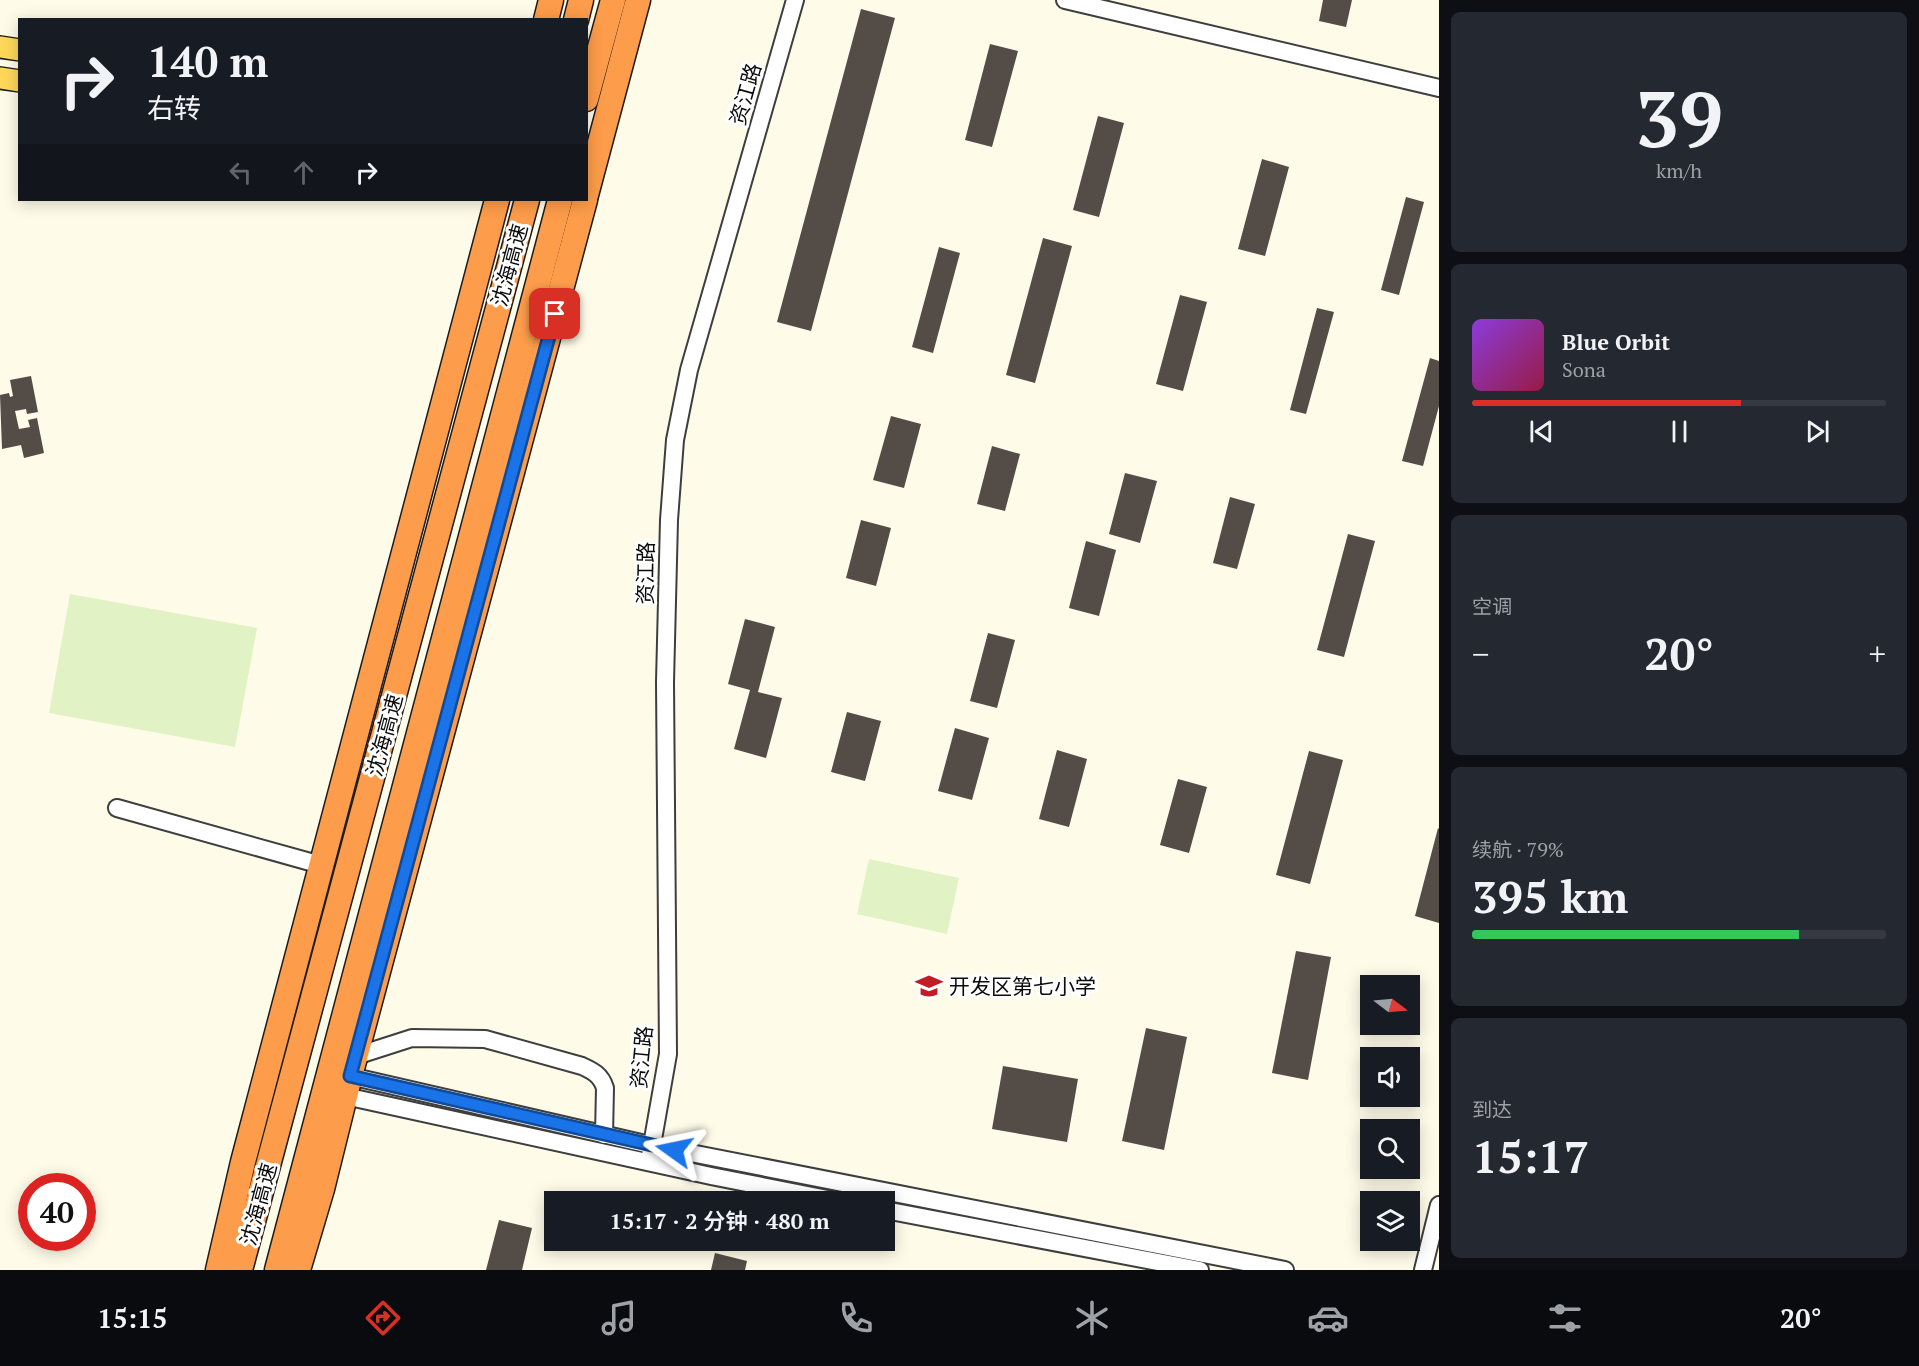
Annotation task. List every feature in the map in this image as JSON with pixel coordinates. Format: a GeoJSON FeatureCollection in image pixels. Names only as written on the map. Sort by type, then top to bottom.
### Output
{"type":"FeatureCollection","features":[{"type":"Feature","properties":{"kind":"highway"},"geometry":{"type":"LineString","coordinates":[[546,18],[551,0]]}},
{"type":"Feature","properties":{"kind":"highway"},"geometry":{"type":"LineString","coordinates":[[576,18],[581,0]]}},
{"type":"Feature","properties":{"kind":"highway"},"geometry":{"type":"LineString","coordinates":[[588,92],[613,0]]}},
{"type":"Feature","properties":{"kind":"highway"},"geometry":{"type":"LineString","coordinates":[[588,188],[638,0]]}},
{"type":"Feature","properties":{"kind":"highway","name":"沈海高速"},"geometry":{"type":"LineString","coordinates":[[240,1270],[527,201]]}},
{"type":"Feature","properties":{"kind":"highway","name":"沈海高速"},"geometry":{"type":"LineString","coordinates":[[277,1270],[560,201]]}},
{"type":"Feature","properties":{"kind":"highway"},"geometry":{"type":"LineString","coordinates":[[298,1270],[322,1189],[350,1076],[585,201]]}},
{"type":"Feature","properties":{"kind":"highway"},"geometry":{"type":"LineString","coordinates":[[218,1270],[243,1162],[492,205]]}},
{"type":"Feature","properties":{"kind":"highway"},"geometry":{"type":"LineString","coordinates":[[202,1270],[243,1162]]}},
{"type":"Feature","properties":{"kind":"highway"},"geometry":{"type":"LineString","coordinates":[[307,1270],[322,1189]]}},
{"type":"Feature","properties":{"kind":"main road"},"geometry":{"type":"LineString","coordinates":[[0,47],[18,50]]}},
{"type":"Feature","properties":{"kind":"main road"},"geometry":{"type":"LineString","coordinates":[[0,78],[18,81]]}},
{"type":"Feature","properties":{"kind":"street","name":"资江路"},"geometry":{"type":"LineString","coordinates":[[650,1153],[668,1054],[665,682],[669,520],[675,440],[689,370],[795,0]]}},
{"type":"Feature","properties":{"kind":"street"},"geometry":{"type":"LineString","coordinates":[[1065,0],[1439,88]]}},
{"type":"Feature","properties":{"kind":"street"},"geometry":{"type":"LineString","coordinates":[[117,808],[321,865]]}},
{"type":"Feature","properties":{"kind":"street"},"geometry":{"type":"LineString","coordinates":[[350,1076],[412,1038],[485,1039],[582,1066],[597,1074],[603,1080],[605,1088],[604,1134]]}},
{"type":"Feature","properties":{"kind":"street"},"geometry":{"type":"LineString","coordinates":[[350,1076],[650,1153],[1286,1270]]}},
{"type":"Feature","properties":{"kind":"street"},"geometry":{"type":"LineString","coordinates":[[350,1076],[604,1134],[711,1176],[787,1191]]}},
{"type":"Feature","properties":{"kind":"street"},"geometry":{"type":"LineString","coordinates":[[1424,1270],[1439,1205]]}},
{"type":"Feature","properties":{"kind":"street"},"geometry":{"type":"LineString","coordinates":[[895,1212],[1200,1270]]}},
{"type":"Feature","properties":{"kind":"green space"},"geometry":{"type":"Polygon","coordinates":[[[70,594],[257,628],[235,747],[49,713],[70,594]]]}},
{"type":"Feature","properties":{"kind":"green space"},"geometry":{"type":"Polygon","coordinates":[[[869,859],[959,878],[947,934],[857,914],[869,859]]]}},
{"type":"Feature","properties":{"kind":"building"},"geometry":{"type":"Polygon","coordinates":[[[1323,0],[1352,0],[1346,27],[1319,21],[1323,0]]]}},
{"type":"Feature","properties":{"kind":"building"},"geometry":{"type":"Polygon","coordinates":[[[861,9],[895,18],[811,331],[777,322],[861,9]]]}},
{"type":"Feature","properties":{"kind":"building"},"geometry":{"type":"Polygon","coordinates":[[[990,44],[1018,51],[992,147],[965,140],[990,44]]]}},
{"type":"Feature","properties":{"kind":"building"},"geometry":{"type":"Polygon","coordinates":[[[1098,116],[1124,123],[1099,217],[1073,210],[1098,116]]]}},
{"type":"Feature","properties":{"kind":"building"},"geometry":{"type":"Polygon","coordinates":[[[1262,159],[1289,167],[1265,256],[1238,249],[1262,159]]]}},
{"type":"Feature","properties":{"kind":"building"},"geometry":{"type":"Polygon","coordinates":[[[1406,197],[1424,202],[1399,295],[1381,290],[1406,197]]]}},
{"type":"Feature","properties":{"kind":"building"},"geometry":{"type":"Polygon","coordinates":[[[1043,238],[1072,246],[1035,383],[1006,375],[1043,238]]]}},
{"type":"Feature","properties":{"kind":"building"},"geometry":{"type":"Polygon","coordinates":[[[939,247],[960,253],[933,353],[912,347],[939,247]]]}},
{"type":"Feature","properties":{"kind":"building"},"geometry":{"type":"Polygon","coordinates":[[[1180,295],[1207,302],[1183,391],[1156,384],[1180,295]]]}},
{"type":"Feature","properties":{"kind":"building"},"geometry":{"type":"Polygon","coordinates":[[[1317,308],[1334,312],[1306,414],[1290,410],[1317,308]]]}},
{"type":"Feature","properties":{"kind":"building"},"geometry":{"type":"Polygon","coordinates":[[[1430,358],[1439,361],[1439,406],[1423,466],[1402,461],[1430,358]]]}},
{"type":"Feature","properties":{"kind":"building"},"geometry":{"type":"Polygon","coordinates":[[[31,376],[38,412],[27,414],[26,409],[15,411],[19,429],[30,427],[28,420],[37,418],[44,453],[24,458],[21,445],[2,449],[0,395],[9,393],[10,397],[13,396],[10,380],[31,376]]]}},
{"type":"Feature","properties":{"kind":"building"},"geometry":{"type":"Polygon","coordinates":[[[891,416],[921,424],[904,488],[873,480],[891,416]]]}},
{"type":"Feature","properties":{"kind":"building"},"geometry":{"type":"Polygon","coordinates":[[[992,446],[1020,454],[1005,511],[977,504],[992,446]]]}},
{"type":"Feature","properties":{"kind":"building"},"geometry":{"type":"Polygon","coordinates":[[[1125,473],[1157,481],[1140,543],[1109,534],[1125,473]]]}},
{"type":"Feature","properties":{"kind":"building"},"geometry":{"type":"Polygon","coordinates":[[[1230,497],[1255,504],[1237,569],[1213,563],[1230,497]]]}},
{"type":"Feature","properties":{"kind":"building"},"geometry":{"type":"Polygon","coordinates":[[[861,520],[891,528],[876,586],[846,578],[861,520]]]}},
{"type":"Feature","properties":{"kind":"building"},"geometry":{"type":"Polygon","coordinates":[[[1348,534],[1375,541],[1344,657],[1317,650],[1348,534]]]}},
{"type":"Feature","properties":{"kind":"building"},"geometry":{"type":"Polygon","coordinates":[[[1086,541],[1116,550],[1099,616],[1069,608],[1086,541]]]}},
{"type":"Feature","properties":{"kind":"building"},"geometry":{"type":"Polygon","coordinates":[[[745,619],[775,627],[758,692],[782,698],[766,758],[734,749],[750,690],[728,684],[745,619]]]}},
{"type":"Feature","properties":{"kind":"building"},"geometry":{"type":"Polygon","coordinates":[[[988,633],[1015,640],[997,708],[970,701],[988,633]]]}},
{"type":"Feature","properties":{"kind":"building"},"geometry":{"type":"Polygon","coordinates":[[[847,712],[881,721],[865,781],[831,772],[847,712]]]}},
{"type":"Feature","properties":{"kind":"building"},"geometry":{"type":"Polygon","coordinates":[[[955,728],[989,738],[972,800],[938,791],[955,728]]]}},
{"type":"Feature","properties":{"kind":"building"},"geometry":{"type":"Polygon","coordinates":[[[1057,750],[1087,759],[1069,827],[1039,819],[1057,750]]]}},
{"type":"Feature","properties":{"kind":"building"},"geometry":{"type":"Polygon","coordinates":[[[1309,751],[1343,760],[1310,884],[1276,875],[1309,751]]]}},
{"type":"Feature","properties":{"kind":"building"},"geometry":{"type":"Polygon","coordinates":[[[1178,779],[1207,787],[1189,853],[1160,845],[1178,779]]]}},
{"type":"Feature","properties":{"kind":"building"},"geometry":{"type":"Polygon","coordinates":[[[1439,829],[1439,923],[1415,916],[1439,829]]]}},
{"type":"Feature","properties":{"kind":"building"},"geometry":{"type":"Polygon","coordinates":[[[1296,951],[1331,957],[1308,1080],[1272,1073],[1296,951]]]}},
{"type":"Feature","properties":{"kind":"building"},"geometry":{"type":"Polygon","coordinates":[[[1146,1028],[1187,1037],[1164,1150],[1122,1141],[1146,1028]]]}},
{"type":"Feature","properties":{"kind":"building"},"geometry":{"type":"Polygon","coordinates":[[[1003,1066],[1078,1079],[1067,1142],[992,1129],[1003,1066]]]}},
{"type":"Feature","properties":{"kind":"building"},"geometry":{"type":"Polygon","coordinates":[[[499,1220],[532,1228],[522,1270],[486,1270],[499,1220]]]}},
{"type":"Feature","properties":{"kind":"building"},"geometry":{"type":"Polygon","coordinates":[[[715,1253],[747,1261],[745,1270],[711,1270],[715,1253]]]}},
{"type":"Feature","properties":{"kind":"place","name":"开发区第七小学"},"geometry":{"type":"Point","coordinates":[929,986]}},
{"type":"Feature","properties":{"kind":"route"},"geometry":{"type":"LineString","coordinates":[[555,314],[350,1076],[674,1150]]}}]}
